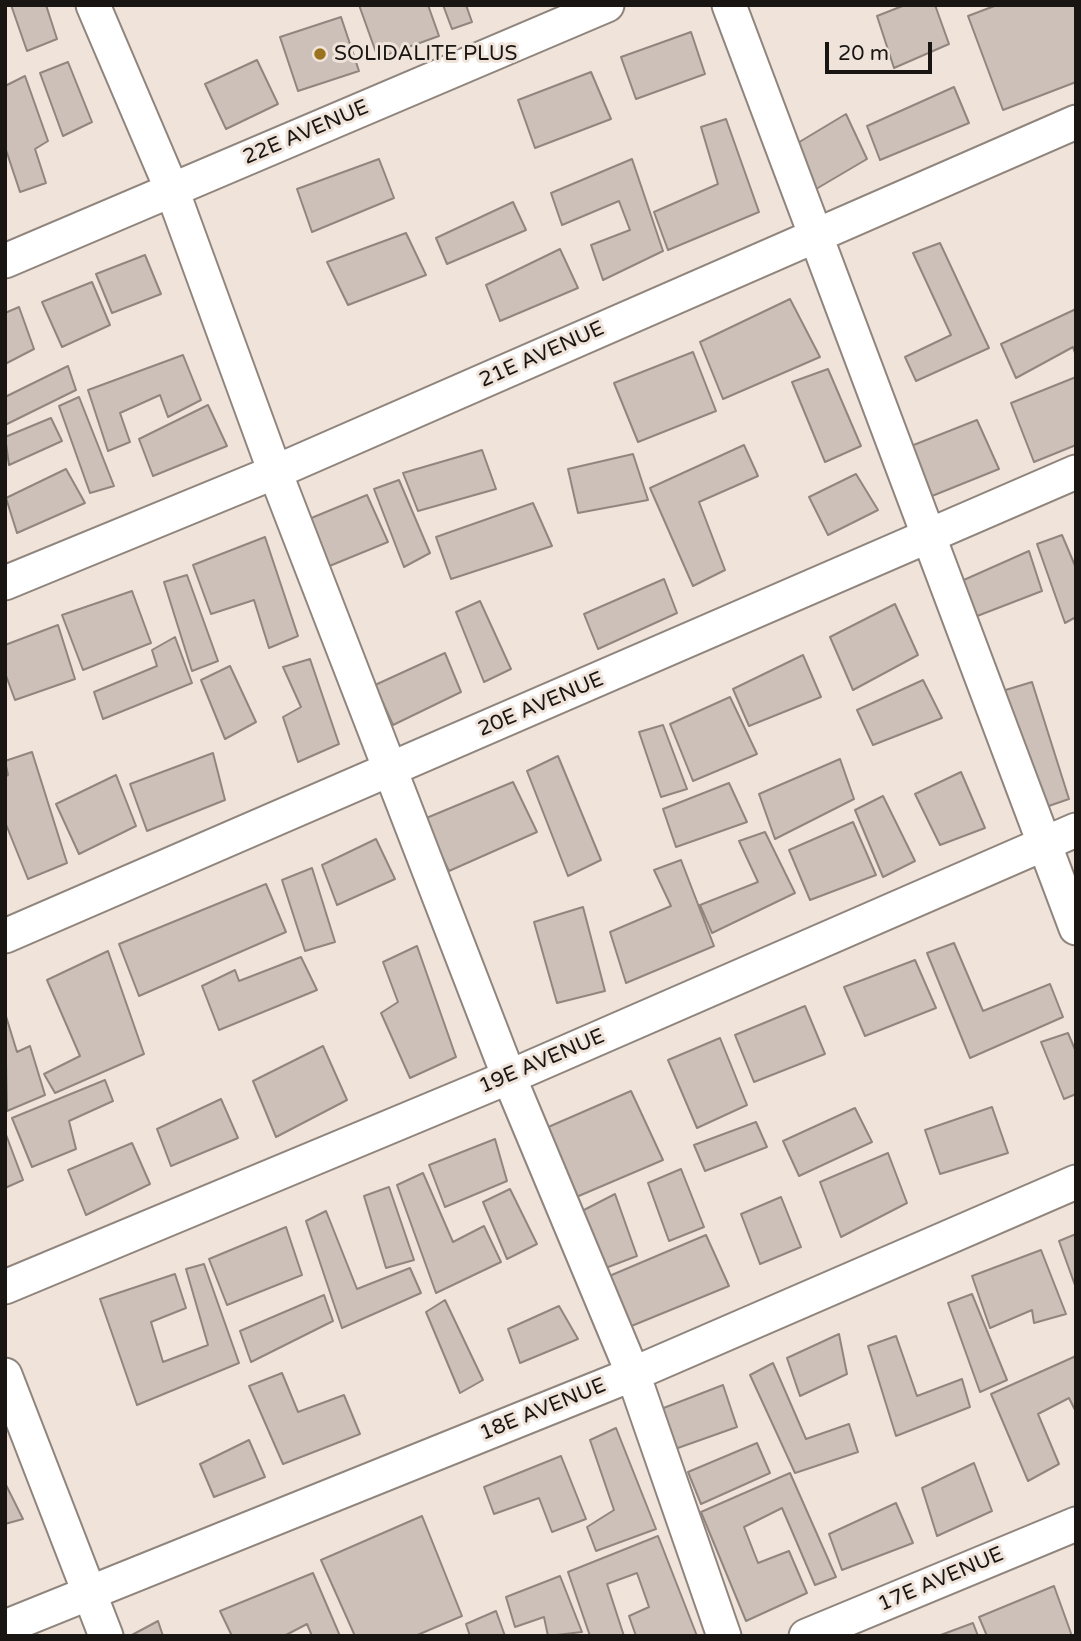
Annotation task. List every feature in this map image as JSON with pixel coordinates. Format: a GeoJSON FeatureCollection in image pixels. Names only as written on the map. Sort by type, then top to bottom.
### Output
{"type":"FeatureCollection","features":[{"type":"Feature","properties":{"kind":"street"},"geometry":{"type":"LineString","coordinates":[[93,5],[172,190],[275,472],[509,1077],[633,1374],[724,1636]]}},
{"type":"Feature","properties":{"kind":"street","name":"22E AVENUE"},"geometry":{"type":"LineString","coordinates":[[5,261],[607,5]]}},
{"type":"Feature","properties":{"kind":"street"},"geometry":{"type":"LineString","coordinates":[[729,5],[1042,844],[1076,928]]}},
{"type":"Feature","properties":{"kind":"street","name":"21E AVENUE"},"geometry":{"type":"LineString","coordinates":[[5,583],[275,472],[1076,122]]}},
{"type":"Feature","properties":{"kind":"street","name":"20E AVENUE"},"geometry":{"type":"LineString","coordinates":[[5,936],[929,538],[1076,472]]}},
{"type":"Feature","properties":{"kind":"street","name":"19E AVENUE"},"geometry":{"type":"LineString","coordinates":[[5,1287],[509,1077],[1076,830]]}},
{"type":"Feature","properties":{"kind":"street","name":"18E AVENUE"},"geometry":{"type":"LineString","coordinates":[[5,1628],[90,1591],[633,1374],[1076,1182]]}},
{"type":"Feature","properties":{"kind":"street"},"geometry":{"type":"LineString","coordinates":[[5,1375],[106,1636]]}},
{"type":"Feature","properties":{"kind":"street","name":"17E AVENUE"},"geometry":{"type":"LineString","coordinates":[[806,1636],[1076,1524]]}},
{"type":"Feature","properties":{"kind":"building"},"geometry":{"type":"Polygon","coordinates":[[[11,5],[46,5],[57,39],[27,51],[11,5]]]}},
{"type":"Feature","properties":{"kind":"building"},"geometry":{"type":"Polygon","coordinates":[[[359,5],[428,5],[439,36],[378,58],[359,5]]]}},
{"type":"Feature","properties":{"kind":"building"},"geometry":{"type":"Polygon","coordinates":[[[443,5],[466,5],[472,22],[452,29],[443,5]]]}},
{"type":"Feature","properties":{"kind":"building"},"geometry":{"type":"Polygon","coordinates":[[[905,5],[935,5],[949,44],[894,68],[877,16],[905,5]]]}},
{"type":"Feature","properties":{"kind":"building"},"geometry":{"type":"Polygon","coordinates":[[[997,5],[1075,5],[1076,82],[1003,110],[968,16],[997,5]]]}},
{"type":"Feature","properties":{"kind":"building","name":"SOLIDALITE PLUS"},"geometry":{"type":"Polygon","coordinates":[[[341,17],[359,71],[298,91],[280,37],[341,17]]]}},
{"type":"Feature","properties":{"kind":"building"},"geometry":{"type":"Polygon","coordinates":[[[691,32],[705,74],[636,99],[621,57],[691,32]]]}},
{"type":"Feature","properties":{"kind":"building"},"geometry":{"type":"Polygon","coordinates":[[[257,60],[278,104],[226,129],[205,84],[257,60]]]}},
{"type":"Feature","properties":{"kind":"building"},"geometry":{"type":"Polygon","coordinates":[[[68,62],[92,122],[63,136],[40,73],[68,62]]]}},
{"type":"Feature","properties":{"kind":"building"},"geometry":{"type":"Polygon","coordinates":[[[591,72],[611,119],[535,148],[518,100],[591,72]]]}},
{"type":"Feature","properties":{"kind":"building"},"geometry":{"type":"Polygon","coordinates":[[[25,76],[48,141],[35,149],[46,183],[20,192],[5,147],[5,86],[25,76]]]}},
{"type":"Feature","properties":{"kind":"building"},"geometry":{"type":"Polygon","coordinates":[[[954,87],[969,123],[880,160],[867,126],[954,87]]]}},
{"type":"Feature","properties":{"kind":"building"},"geometry":{"type":"Polygon","coordinates":[[[846,114],[867,159],[811,192],[791,147],[846,114]]]}},
{"type":"Feature","properties":{"kind":"building"},"geometry":{"type":"Polygon","coordinates":[[[726,119],[759,212],[668,250],[654,212],[718,184],[701,127],[726,119]]]}},
{"type":"Feature","properties":{"kind":"building"},"geometry":{"type":"Polygon","coordinates":[[[379,159],[394,198],[312,232],[297,189],[379,159]]]}},
{"type":"Feature","properties":{"kind":"building"},"geometry":{"type":"Polygon","coordinates":[[[632,159],[663,251],[603,280],[591,245],[630,230],[619,201],[562,225],[551,193],[632,159]]]}},
{"type":"Feature","properties":{"kind":"building"},"geometry":{"type":"Polygon","coordinates":[[[513,202],[526,230],[447,264],[436,238],[513,202]]]}},
{"type":"Feature","properties":{"kind":"building"},"geometry":{"type":"Polygon","coordinates":[[[406,233],[426,275],[348,305],[327,262],[406,233]]]}},
{"type":"Feature","properties":{"kind":"building"},"geometry":{"type":"Polygon","coordinates":[[[940,243],[989,348],[916,381],[905,357],[951,335],[913,253],[940,243]]]}},
{"type":"Feature","properties":{"kind":"building"},"geometry":{"type":"Polygon","coordinates":[[[560,249],[578,288],[500,321],[486,285],[560,249]]]}},
{"type":"Feature","properties":{"kind":"building"},"geometry":{"type":"Polygon","coordinates":[[[145,255],[161,294],[112,313],[96,274],[145,255]]]}},
{"type":"Feature","properties":{"kind":"building"},"geometry":{"type":"Polygon","coordinates":[[[92,282],[110,325],[62,347],[42,302],[92,282]]]}},
{"type":"Feature","properties":{"kind":"building"},"geometry":{"type":"Polygon","coordinates":[[[790,299],[820,357],[723,399],[700,342],[790,299]]]}},
{"type":"Feature","properties":{"kind":"building"},"geometry":{"type":"Polygon","coordinates":[[[19,307],[34,349],[5,364],[5,313],[19,307]]]}},
{"type":"Feature","properties":{"kind":"building"},"geometry":{"type":"Polygon","coordinates":[[[1076,309],[1076,356],[1073,347],[1016,378],[1001,344],[1076,309]]]}},
{"type":"Feature","properties":{"kind":"building"},"geometry":{"type":"Polygon","coordinates":[[[693,352],[716,411],[638,442],[614,383],[693,352]]]}},
{"type":"Feature","properties":{"kind":"building"},"geometry":{"type":"Polygon","coordinates":[[[183,355],[201,400],[168,417],[160,395],[120,413],[130,442],[108,451],[88,390],[183,355]]]}},
{"type":"Feature","properties":{"kind":"building"},"geometry":{"type":"Polygon","coordinates":[[[68,366],[76,390],[5,425],[5,397],[68,366]]]}},
{"type":"Feature","properties":{"kind":"building"},"geometry":{"type":"Polygon","coordinates":[[[828,369],[861,446],[825,462],[792,382],[828,369]]]}},
{"type":"Feature","properties":{"kind":"building"},"geometry":{"type":"Polygon","coordinates":[[[1076,377],[1076,445],[1034,462],[1011,403],[1076,377]]]}},
{"type":"Feature","properties":{"kind":"building"},"geometry":{"type":"Polygon","coordinates":[[[79,397],[114,486],[90,493],[59,406],[79,397]]]}},
{"type":"Feature","properties":{"kind":"building"},"geometry":{"type":"Polygon","coordinates":[[[208,405],[227,446],[153,476],[139,439],[208,405]]]}},
{"type":"Feature","properties":{"kind":"building"},"geometry":{"type":"Polygon","coordinates":[[[51,418],[62,441],[9,465],[5,437],[51,418]]]}},
{"type":"Feature","properties":{"kind":"building"},"geometry":{"type":"Polygon","coordinates":[[[977,420],[999,469],[927,498],[906,448],[977,420]]]}},
{"type":"Feature","properties":{"kind":"building"},"geometry":{"type":"Polygon","coordinates":[[[744,445],[758,476],[699,502],[725,570],[693,586],[650,488],[744,445]]]}},
{"type":"Feature","properties":{"kind":"building"},"geometry":{"type":"Polygon","coordinates":[[[482,450],[496,489],[418,511],[403,473],[482,450]]]}},
{"type":"Feature","properties":{"kind":"building"},"geometry":{"type":"Polygon","coordinates":[[[633,454],[648,500],[578,513],[568,469],[633,454]]]}},
{"type":"Feature","properties":{"kind":"building"},"geometry":{"type":"Polygon","coordinates":[[[66,469],[85,503],[17,533],[6,498],[66,469]]]}},
{"type":"Feature","properties":{"kind":"building"},"geometry":{"type":"Polygon","coordinates":[[[856,474],[878,510],[828,535],[809,497],[856,474]]]}},
{"type":"Feature","properties":{"kind":"building"},"geometry":{"type":"Polygon","coordinates":[[[399,480],[430,553],[404,567],[374,489],[399,480]]]}},
{"type":"Feature","properties":{"kind":"building"},"geometry":{"type":"Polygon","coordinates":[[[367,495],[388,542],[327,567],[309,519],[367,495]]]}},
{"type":"Feature","properties":{"kind":"building"},"geometry":{"type":"Polygon","coordinates":[[[533,503],[552,546],[451,579],[436,537],[533,503]]]}},
{"type":"Feature","properties":{"kind":"building"},"geometry":{"type":"Polygon","coordinates":[[[1062,535],[1076,568],[1076,617],[1065,623],[1037,544],[1062,535]]]}},
{"type":"Feature","properties":{"kind":"building"},"geometry":{"type":"Polygon","coordinates":[[[265,537],[298,636],[269,648],[254,600],[211,614],[193,565],[265,537]]]}},
{"type":"Feature","properties":{"kind":"building"},"geometry":{"type":"Polygon","coordinates":[[[1029,551],[1042,591],[972,618],[957,583],[1029,551]]]}},
{"type":"Feature","properties":{"kind":"building"},"geometry":{"type":"Polygon","coordinates":[[[187,575],[218,661],[192,671],[164,582],[187,575]]]}},
{"type":"Feature","properties":{"kind":"building"},"geometry":{"type":"Polygon","coordinates":[[[664,579],[677,613],[598,649],[584,614],[664,579]]]}},
{"type":"Feature","properties":{"kind":"building"},"geometry":{"type":"Polygon","coordinates":[[[132,591],[151,643],[83,670],[62,615],[132,591]]]}},
{"type":"Feature","properties":{"kind":"building"},"geometry":{"type":"Polygon","coordinates":[[[480,601],[511,669],[484,682],[456,612],[480,601]]]}},
{"type":"Feature","properties":{"kind":"building"},"geometry":{"type":"Polygon","coordinates":[[[895,604],[918,655],[853,690],[830,637],[895,604]]]}},
{"type":"Feature","properties":{"kind":"building"},"geometry":{"type":"Polygon","coordinates":[[[58,625],[75,679],[15,700],[5,673],[5,645],[58,625]]]}},
{"type":"Feature","properties":{"kind":"building"},"geometry":{"type":"Polygon","coordinates":[[[175,637],[192,683],[103,719],[94,692],[157,666],[152,650],[175,637]]]}},
{"type":"Feature","properties":{"kind":"building"},"geometry":{"type":"Polygon","coordinates":[[[445,653],[461,692],[393,725],[375,685],[445,653]]]}},
{"type":"Feature","properties":{"kind":"building"},"geometry":{"type":"Polygon","coordinates":[[[803,655],[821,697],[749,726],[733,689],[803,655]]]}},
{"type":"Feature","properties":{"kind":"building"},"geometry":{"type":"Polygon","coordinates":[[[310,659],[339,744],[298,762],[283,717],[301,707],[283,667],[310,659]]]}},
{"type":"Feature","properties":{"kind":"building"},"geometry":{"type":"Polygon","coordinates":[[[230,666],[256,722],[225,739],[201,680],[230,666]]]}},
{"type":"Feature","properties":{"kind":"building"},"geometry":{"type":"Polygon","coordinates":[[[923,680],[942,718],[873,745],[857,710],[923,680]]]}},
{"type":"Feature","properties":{"kind":"building"},"geometry":{"type":"Polygon","coordinates":[[[1032,682],[1069,799],[1037,810],[999,692],[1032,682]]]}},
{"type":"Feature","properties":{"kind":"building"},"geometry":{"type":"Polygon","coordinates":[[[730,697],[757,754],[693,781],[670,724],[730,697]]]}},
{"type":"Feature","properties":{"kind":"building"},"geometry":{"type":"Polygon","coordinates":[[[663,725],[687,789],[661,797],[639,732],[663,725]]]}},
{"type":"Feature","properties":{"kind":"building"},"geometry":{"type":"Polygon","coordinates":[[[32,752],[67,863],[28,879],[5,822],[5,777],[8,775],[5,761],[32,752]]]}},
{"type":"Feature","properties":{"kind":"building"},"geometry":{"type":"Polygon","coordinates":[[[213,753],[225,800],[147,831],[130,784],[213,753]]]}},
{"type":"Feature","properties":{"kind":"building"},"geometry":{"type":"Polygon","coordinates":[[[558,756],[601,860],[568,876],[527,771],[558,756]]]}},
{"type":"Feature","properties":{"kind":"building"},"geometry":{"type":"Polygon","coordinates":[[[840,759],[854,799],[775,839],[759,794],[840,759]]]}},
{"type":"Feature","properties":{"kind":"building"},"geometry":{"type":"Polygon","coordinates":[[[961,772],[985,828],[940,845],[915,794],[961,772]]]}},
{"type":"Feature","properties":{"kind":"building"},"geometry":{"type":"Polygon","coordinates":[[[116,775],[136,826],[79,854],[56,804],[116,775]]]}},
{"type":"Feature","properties":{"kind":"building"},"geometry":{"type":"Polygon","coordinates":[[[513,782],[537,832],[449,871],[424,819],[513,782]]]}},
{"type":"Feature","properties":{"kind":"building"},"geometry":{"type":"Polygon","coordinates":[[[729,783],[747,822],[676,847],[663,809],[729,783]]]}},
{"type":"Feature","properties":{"kind":"building"},"geometry":{"type":"Polygon","coordinates":[[[883,796],[915,861],[883,877],[855,810],[883,796]]]}},
{"type":"Feature","properties":{"kind":"building"},"geometry":{"type":"Polygon","coordinates":[[[853,822],[876,875],[810,900],[789,850],[853,822]]]}},
{"type":"Feature","properties":{"kind":"building"},"geometry":{"type":"Polygon","coordinates":[[[765,832],[795,893],[712,933],[700,905],[758,882],[739,841],[765,832]]]}},
{"type":"Feature","properties":{"kind":"building"},"geometry":{"type":"Polygon","coordinates":[[[376,839],[395,879],[337,905],[322,865],[376,839]]]}},
{"type":"Feature","properties":{"kind":"building"},"geometry":{"type":"Polygon","coordinates":[[[681,860],[714,946],[626,983],[610,932],[671,906],[654,870],[681,860]]]}},
{"type":"Feature","properties":{"kind":"building"},"geometry":{"type":"Polygon","coordinates":[[[312,868],[335,942],[305,951],[282,880],[312,868]]]}},
{"type":"Feature","properties":{"kind":"building"},"geometry":{"type":"Polygon","coordinates":[[[266,884],[286,932],[139,996],[119,944],[266,884]]]}},
{"type":"Feature","properties":{"kind":"building"},"geometry":{"type":"Polygon","coordinates":[[[583,907],[605,991],[557,1003],[534,922],[583,907]]]}},
{"type":"Feature","properties":{"kind":"building"},"geometry":{"type":"Polygon","coordinates":[[[954,943],[983,1011],[1050,984],[1063,1017],[970,1058],[927,953],[954,943]]]}},
{"type":"Feature","properties":{"kind":"building"},"geometry":{"type":"Polygon","coordinates":[[[417,946],[456,1057],[410,1078],[381,1013],[398,1002],[383,962],[417,946]]]}},
{"type":"Feature","properties":{"kind":"building"},"geometry":{"type":"Polygon","coordinates":[[[108,951],[144,1054],[55,1093],[44,1074],[80,1056],[47,980],[108,951]]]}},
{"type":"Feature","properties":{"kind":"building"},"geometry":{"type":"Polygon","coordinates":[[[301,957],[317,990],[219,1030],[202,986],[235,970],[239,981],[301,957]]]}},
{"type":"Feature","properties":{"kind":"building"},"geometry":{"type":"Polygon","coordinates":[[[915,960],[936,1008],[865,1036],[844,987],[915,960]]]}},
{"type":"Feature","properties":{"kind":"building"},"geometry":{"type":"Polygon","coordinates":[[[805,1006],[825,1054],[754,1082],[735,1035],[805,1006]]]}},
{"type":"Feature","properties":{"kind":"building"},"geometry":{"type":"Polygon","coordinates":[[[5,1013],[17,1052],[30,1046],[45,1095],[7,1111],[5,1013]]]}},
{"type":"Feature","properties":{"kind":"building"},"geometry":{"type":"Polygon","coordinates":[[[1068,1033],[1076,1052],[1076,1094],[1064,1099],[1041,1042],[1068,1033]]]}},
{"type":"Feature","properties":{"kind":"building"},"geometry":{"type":"Polygon","coordinates":[[[720,1038],[747,1105],[697,1128],[668,1060],[720,1038]]]}},
{"type":"Feature","properties":{"kind":"building"},"geometry":{"type":"Polygon","coordinates":[[[323,1046],[347,1100],[276,1137],[253,1081],[323,1046]]]}},
{"type":"Feature","properties":{"kind":"building"},"geometry":{"type":"Polygon","coordinates":[[[105,1080],[113,1101],[69,1121],[76,1149],[32,1167],[12,1118],[105,1080]]]}},
{"type":"Feature","properties":{"kind":"building"},"geometry":{"type":"Polygon","coordinates":[[[631,1091],[663,1160],[574,1198],[546,1128],[631,1091]]]}},
{"type":"Feature","properties":{"kind":"building"},"geometry":{"type":"Polygon","coordinates":[[[221,1099],[238,1138],[171,1166],[157,1129],[221,1099]]]}},
{"type":"Feature","properties":{"kind":"building"},"geometry":{"type":"Polygon","coordinates":[[[992,1107],[1008,1153],[940,1174],[925,1130],[992,1107]]]}},
{"type":"Feature","properties":{"kind":"building"},"geometry":{"type":"Polygon","coordinates":[[[855,1108],[872,1142],[799,1176],[783,1141],[855,1108]]]}},
{"type":"Feature","properties":{"kind":"building"},"geometry":{"type":"Polygon","coordinates":[[[756,1122],[767,1147],[705,1171],[694,1145],[756,1122]]]}},
{"type":"Feature","properties":{"kind":"building"},"geometry":{"type":"Polygon","coordinates":[[[5,1132],[23,1180],[5,1188],[5,1132]]]}},
{"type":"Feature","properties":{"kind":"building"},"geometry":{"type":"Polygon","coordinates":[[[495,1139],[507,1181],[445,1207],[429,1165],[495,1139]]]}},
{"type":"Feature","properties":{"kind":"building"},"geometry":{"type":"Polygon","coordinates":[[[132,1143],[150,1184],[86,1215],[68,1170],[132,1143]]]}},
{"type":"Feature","properties":{"kind":"building"},"geometry":{"type":"Polygon","coordinates":[[[888,1153],[907,1203],[841,1237],[820,1182],[888,1153]]]}},
{"type":"Feature","properties":{"kind":"building"},"geometry":{"type":"Polygon","coordinates":[[[681,1169],[704,1227],[669,1241],[648,1183],[681,1169]]]}},
{"type":"Feature","properties":{"kind":"building"},"geometry":{"type":"Polygon","coordinates":[[[423,1173],[453,1242],[484,1226],[501,1262],[436,1293],[397,1185],[423,1173]]]}},
{"type":"Feature","properties":{"kind":"building"},"geometry":{"type":"Polygon","coordinates":[[[389,1187],[414,1260],[386,1268],[364,1196],[389,1187]]]}},
{"type":"Feature","properties":{"kind":"building"},"geometry":{"type":"Polygon","coordinates":[[[510,1189],[537,1244],[507,1259],[483,1202],[510,1189]]]}},
{"type":"Feature","properties":{"kind":"building"},"geometry":{"type":"Polygon","coordinates":[[[615,1194],[637,1256],[603,1269],[582,1211],[615,1194]]]}},
{"type":"Feature","properties":{"kind":"building"},"geometry":{"type":"Polygon","coordinates":[[[781,1197],[801,1247],[760,1264],[741,1214],[781,1197]]]}},
{"type":"Feature","properties":{"kind":"building"},"geometry":{"type":"Polygon","coordinates":[[[326,1211],[357,1289],[410,1268],[421,1293],[342,1328],[306,1221],[326,1211]]]}},
{"type":"Feature","properties":{"kind":"building"},"geometry":{"type":"Polygon","coordinates":[[[286,1227],[302,1275],[227,1305],[209,1259],[286,1227]]]}},
{"type":"Feature","properties":{"kind":"building"},"geometry":{"type":"Polygon","coordinates":[[[1076,1234],[1076,1288],[1059,1241],[1076,1234]]]}},
{"type":"Feature","properties":{"kind":"building"},"geometry":{"type":"Polygon","coordinates":[[[706,1235],[729,1286],[629,1327],[607,1277],[706,1235]]]}},
{"type":"Feature","properties":{"kind":"building"},"geometry":{"type":"Polygon","coordinates":[[[1041,1250],[1066,1314],[1034,1323],[1032,1310],[990,1328],[972,1276],[1041,1250]]]}},
{"type":"Feature","properties":{"kind":"building"},"geometry":{"type":"Polygon","coordinates":[[[204,1264],[239,1363],[137,1405],[100,1299],[175,1274],[186,1308],[151,1322],[163,1362],[208,1345],[186,1269],[204,1264]]]}},
{"type":"Feature","properties":{"kind":"building"},"geometry":{"type":"Polygon","coordinates":[[[972,1294],[1007,1380],[980,1392],[948,1303],[972,1294]]]}},
{"type":"Feature","properties":{"kind":"building"},"geometry":{"type":"Polygon","coordinates":[[[324,1295],[333,1321],[251,1362],[240,1331],[324,1295]]]}},
{"type":"Feature","properties":{"kind":"building"},"geometry":{"type":"Polygon","coordinates":[[[445,1300],[483,1380],[460,1393],[426,1312],[445,1300]]]}},
{"type":"Feature","properties":{"kind":"building"},"geometry":{"type":"Polygon","coordinates":[[[559,1306],[578,1339],[520,1363],[508,1329],[559,1306]]]}},
{"type":"Feature","properties":{"kind":"building"},"geometry":{"type":"Polygon","coordinates":[[[839,1334],[847,1374],[800,1396],[787,1358],[839,1334]]]}},
{"type":"Feature","properties":{"kind":"building"},"geometry":{"type":"Polygon","coordinates":[[[896,1336],[917,1396],[962,1379],[970,1407],[896,1436],[868,1346],[896,1336]]]}},
{"type":"Feature","properties":{"kind":"building"},"geometry":{"type":"Polygon","coordinates":[[[1076,1356],[1076,1412],[1069,1398],[1038,1414],[1059,1464],[1028,1481],[991,1394],[1076,1356]]]}},
{"type":"Feature","properties":{"kind":"building"},"geometry":{"type":"Polygon","coordinates":[[[773,1363],[806,1439],[849,1424],[858,1452],[795,1473],[750,1375],[773,1363]]]}},
{"type":"Feature","properties":{"kind":"building"},"geometry":{"type":"Polygon","coordinates":[[[282,1373],[298,1412],[344,1395],[360,1434],[283,1464],[249,1386],[282,1373]]]}},
{"type":"Feature","properties":{"kind":"building"},"geometry":{"type":"Polygon","coordinates":[[[723,1385],[737,1427],[675,1449],[661,1409],[723,1385]]]}},
{"type":"Feature","properties":{"kind":"building"},"geometry":{"type":"Polygon","coordinates":[[[616,1428],[656,1529],[596,1551],[587,1527],[614,1510],[590,1440],[616,1428]]]}},
{"type":"Feature","properties":{"kind":"building"},"geometry":{"type":"Polygon","coordinates":[[[249,1440],[265,1477],[214,1497],[200,1464],[249,1440]]]}},
{"type":"Feature","properties":{"kind":"building"},"geometry":{"type":"Polygon","coordinates":[[[757,1443],[770,1473],[701,1504],[688,1472],[757,1443]]]}},
{"type":"Feature","properties":{"kind":"building"},"geometry":{"type":"Polygon","coordinates":[[[561,1456],[586,1519],[552,1532],[539,1498],[494,1514],[484,1487],[561,1456]]]}},
{"type":"Feature","properties":{"kind":"building"},"geometry":{"type":"Polygon","coordinates":[[[974,1463],[992,1511],[937,1536],[922,1488],[974,1463]]]}},
{"type":"Feature","properties":{"kind":"building"},"geometry":{"type":"Polygon","coordinates":[[[790,1473],[836,1577],[815,1585],[782,1508],[744,1527],[758,1563],[789,1551],[807,1593],[746,1621],[701,1512],[790,1473]]]}},
{"type":"Feature","properties":{"kind":"building"},"geometry":{"type":"Polygon","coordinates":[[[5,1483],[23,1519],[5,1524],[5,1483]]]}},
{"type":"Feature","properties":{"kind":"building"},"geometry":{"type":"Polygon","coordinates":[[[896,1503],[913,1543],[842,1570],[829,1534],[896,1503]]]}},
{"type":"Feature","properties":{"kind":"building"},"geometry":{"type":"Polygon","coordinates":[[[422,1516],[462,1616],[415,1636],[355,1636],[321,1560],[422,1516]]]}},
{"type":"Feature","properties":{"kind":"building"},"geometry":{"type":"Polygon","coordinates":[[[658,1536],[697,1636],[636,1636],[629,1616],[649,1607],[637,1573],[607,1584],[624,1636],[590,1636],[568,1572],[658,1536]]]}},
{"type":"Feature","properties":{"kind":"building"},"geometry":{"type":"Polygon","coordinates":[[[313,1573],[340,1636],[312,1636],[307,1624],[284,1636],[232,1636],[220,1611],[313,1573]]]}},
{"type":"Feature","properties":{"kind":"building"},"geometry":{"type":"Polygon","coordinates":[[[560,1576],[582,1632],[548,1636],[544,1617],[515,1627],[506,1597],[560,1576]]]}},
{"type":"Feature","properties":{"kind":"building"},"geometry":{"type":"Polygon","coordinates":[[[1054,1586],[1072,1636],[987,1636],[979,1617],[1054,1586]]]}},
{"type":"Feature","properties":{"kind":"building"},"geometry":{"type":"Polygon","coordinates":[[[496,1611],[505,1636],[470,1636],[466,1624],[496,1611]]]}},
{"type":"Feature","properties":{"kind":"building"},"geometry":{"type":"Polygon","coordinates":[[[158,1621],[163,1636],[130,1636],[158,1621]]]}},
{"type":"Feature","properties":{"kind":"building"},"geometry":{"type":"Polygon","coordinates":[[[973,1623],[978,1636],[938,1636],[973,1623]]]}},
{"type":"Feature","properties":{"kind":"place","name":"SOLIDALITE PLUS"},"geometry":{"type":"Point","coordinates":[320,54]}}]}
